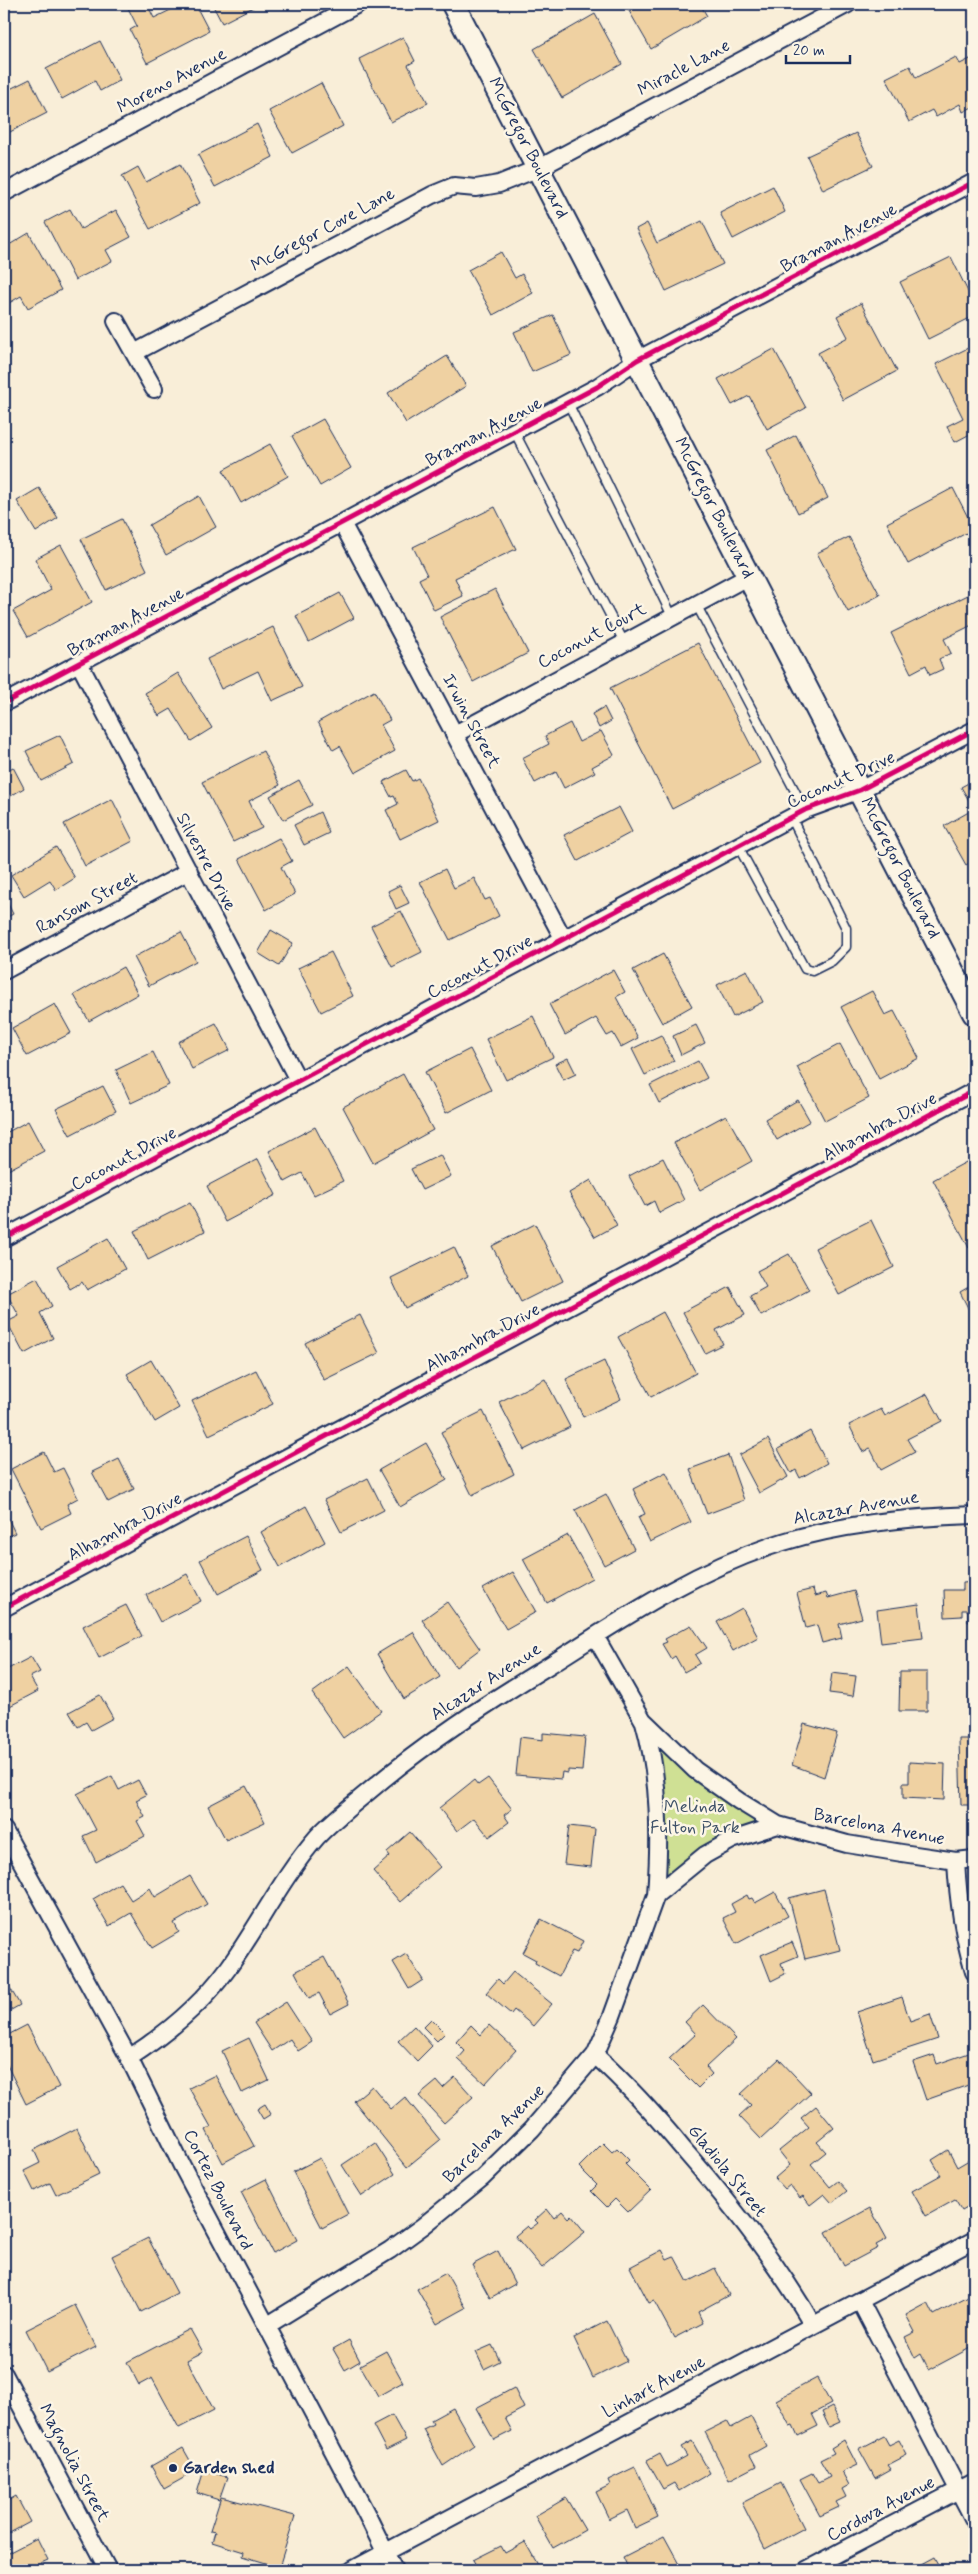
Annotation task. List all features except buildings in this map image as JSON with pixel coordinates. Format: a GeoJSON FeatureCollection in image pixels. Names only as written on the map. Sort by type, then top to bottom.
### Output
{"type":"FeatureCollection","features":[{"type":"Feature","properties":{"kind":"main road","name":"McGregor Boulevard"},"geometry":{"type":"LineString","coordinates":[[453,4],[974,1013]]}},
{"type":"Feature","properties":{"kind":"street","name":"Moreno Avenue"},"geometry":{"type":"LineString","coordinates":[[4,193],[358,4]]}},
{"type":"Feature","properties":{"kind":"street","name":"Miracle Lane"},"geometry":{"type":"LineString","coordinates":[[539,168],[848,4]]}},
{"type":"Feature","properties":{"kind":"street","name":"McGregor Cove Lane"},"geometry":{"type":"LineString","coordinates":[[134,353],[432,195],[454,186],[476,188],[499,184],[539,168]]}},
{"type":"Feature","properties":{"kind":"street","name":"Braman Avenue"},"geometry":{"type":"LineString","coordinates":[[4,703],[568,403],[597,387],[637,360],[972,188]]}},
{"type":"Feature","properties":{"kind":"street"},"geometry":{"type":"LineString","coordinates":[[116,321],[154,389]]}},
{"type":"Feature","properties":{"kind":"street","name":"Irwin Street"},"geometry":{"type":"LineString","coordinates":[[342,523],[563,938]]}},
{"type":"Feature","properties":{"kind":"street","name":"Coconut Court"},"geometry":{"type":"LineString","coordinates":[[456,734],[749,576]]}},
{"type":"Feature","properties":{"kind":"street","name":"Silvestre Drive"},"geometry":{"type":"LineString","coordinates":[[79,663],[298,1080]]}},
{"type":"Feature","properties":{"kind":"street","name":"Coconut Drive"},"geometry":{"type":"LineString","coordinates":[[4,1238],[738,845],[798,814],[860,790],[974,730]]}},
{"type":"Feature","properties":{"kind":"street","name":"Ransom Street"},"geometry":{"type":"LineString","coordinates":[[4,971],[189,871]]}},
{"type":"Feature","properties":{"kind":"street","name":"Alhambra Drive"},"geometry":{"type":"LineString","coordinates":[[4,1608],[974,1091]]}},
{"type":"Feature","properties":{"kind":"street","name":"Alcazar Avenue"},"geometry":{"type":"LineString","coordinates":[[129,2058],[152,2044],[206,1994],[228,1968],[317,1838],[392,1772],[494,1699],[641,1605],[737,1558],[784,1542],[827,1531],[923,1516],[974,1515]]}},
{"type":"Feature","properties":{"kind":"street","name":"Barcelona Avenue"},"geometry":{"type":"LineString","coordinates":[[595,1636],[643,1720],[695,1770],[738,1801],[778,1825],[847,1844],[956,1861],[974,1859]]}},
{"type":"Feature","properties":{"kind":"street","name":"Barcelona Avenue"},"geometry":{"type":"LineString","coordinates":[[268,2325],[390,2250],[482,2178],[532,2129],[595,2055],[616,2008],[656,1895],[658,1813],[652,1760],[643,1720]]}},
{"type":"Feature","properties":{"kind":"street"},"geometry":{"type":"LineString","coordinates":[[656,1895],[705,1855],[732,1840],[778,1825]]}},
{"type":"Feature","properties":{"kind":"street","name":"Cortez Boulevard"},"geometry":{"type":"LineString","coordinates":[[4,1830],[129,2058],[182,2166],[268,2325],[394,2570]]}},
{"type":"Feature","properties":{"kind":"street"},"geometry":{"type":"LineString","coordinates":[[956,1861],[958,1901],[964,1936],[974,1972]]}},
{"type":"Feature","properties":{"kind":"street","name":"Gladiola Street"},"geometry":{"type":"LineString","coordinates":[[595,2055],[628,2085],[717,2187],[765,2249],[795,2294],[813,2326]]}},
{"type":"Feature","properties":{"kind":"street","name":"Linhart Avenue"},"geometry":{"type":"LineString","coordinates":[[352,2570],[974,2240]]}},
{"type":"Feature","properties":{"kind":"street"},"geometry":{"type":"LineString","coordinates":[[860,2301],[974,2520]]}},
{"type":"Feature","properties":{"kind":"street","name":"Magnolia Street"},"geometry":{"type":"LineString","coordinates":[[4,2374],[108,2570]]}},
{"type":"Feature","properties":{"kind":"street","name":"Cordova Avenue"},"geometry":{"type":"LineString","coordinates":[[806,2570],[974,2482]]}},
{"type":"Feature","properties":{"kind":"lane"},"geometry":{"type":"LineString","coordinates":[[568,403],[672,616]]}},
{"type":"Feature","properties":{"kind":"lane"},"geometry":{"type":"LineString","coordinates":[[514,431],[624,642]]}},
{"type":"Feature","properties":{"kind":"lane"},"geometry":{"type":"LineString","coordinates":[[696,604],[798,814],[846,928],[846,947],[832,961],[812,971],[805,969],[738,845]]}},
{"type":"Feature","properties":{"kind":"green space","name":"Melinda Fulton Park"},"geometry":{"type":"Polygon","coordinates":[[[643,1720],[778,1825],[732,1840],[656,1895],[658,1860],[643,1720]]]}},
{"type":"Feature","properties":{"kind":"cycle path"},"geometry":{"type":"LineString","coordinates":[[4,703],[597,387],[637,360],[974,182]]}},
{"type":"Feature","properties":{"kind":"cycle path"},"geometry":{"type":"LineString","coordinates":[[4,1238],[805,810],[860,790],[974,730]]}},
{"type":"Feature","properties":{"kind":"cycle path"},"geometry":{"type":"LineString","coordinates":[[4,1608],[974,1091]]}},
{"type":"Feature","properties":{"kind":"place","name":"Garden shed"},"geometry":{"type":"Point","coordinates":[173,2468]}}]}
